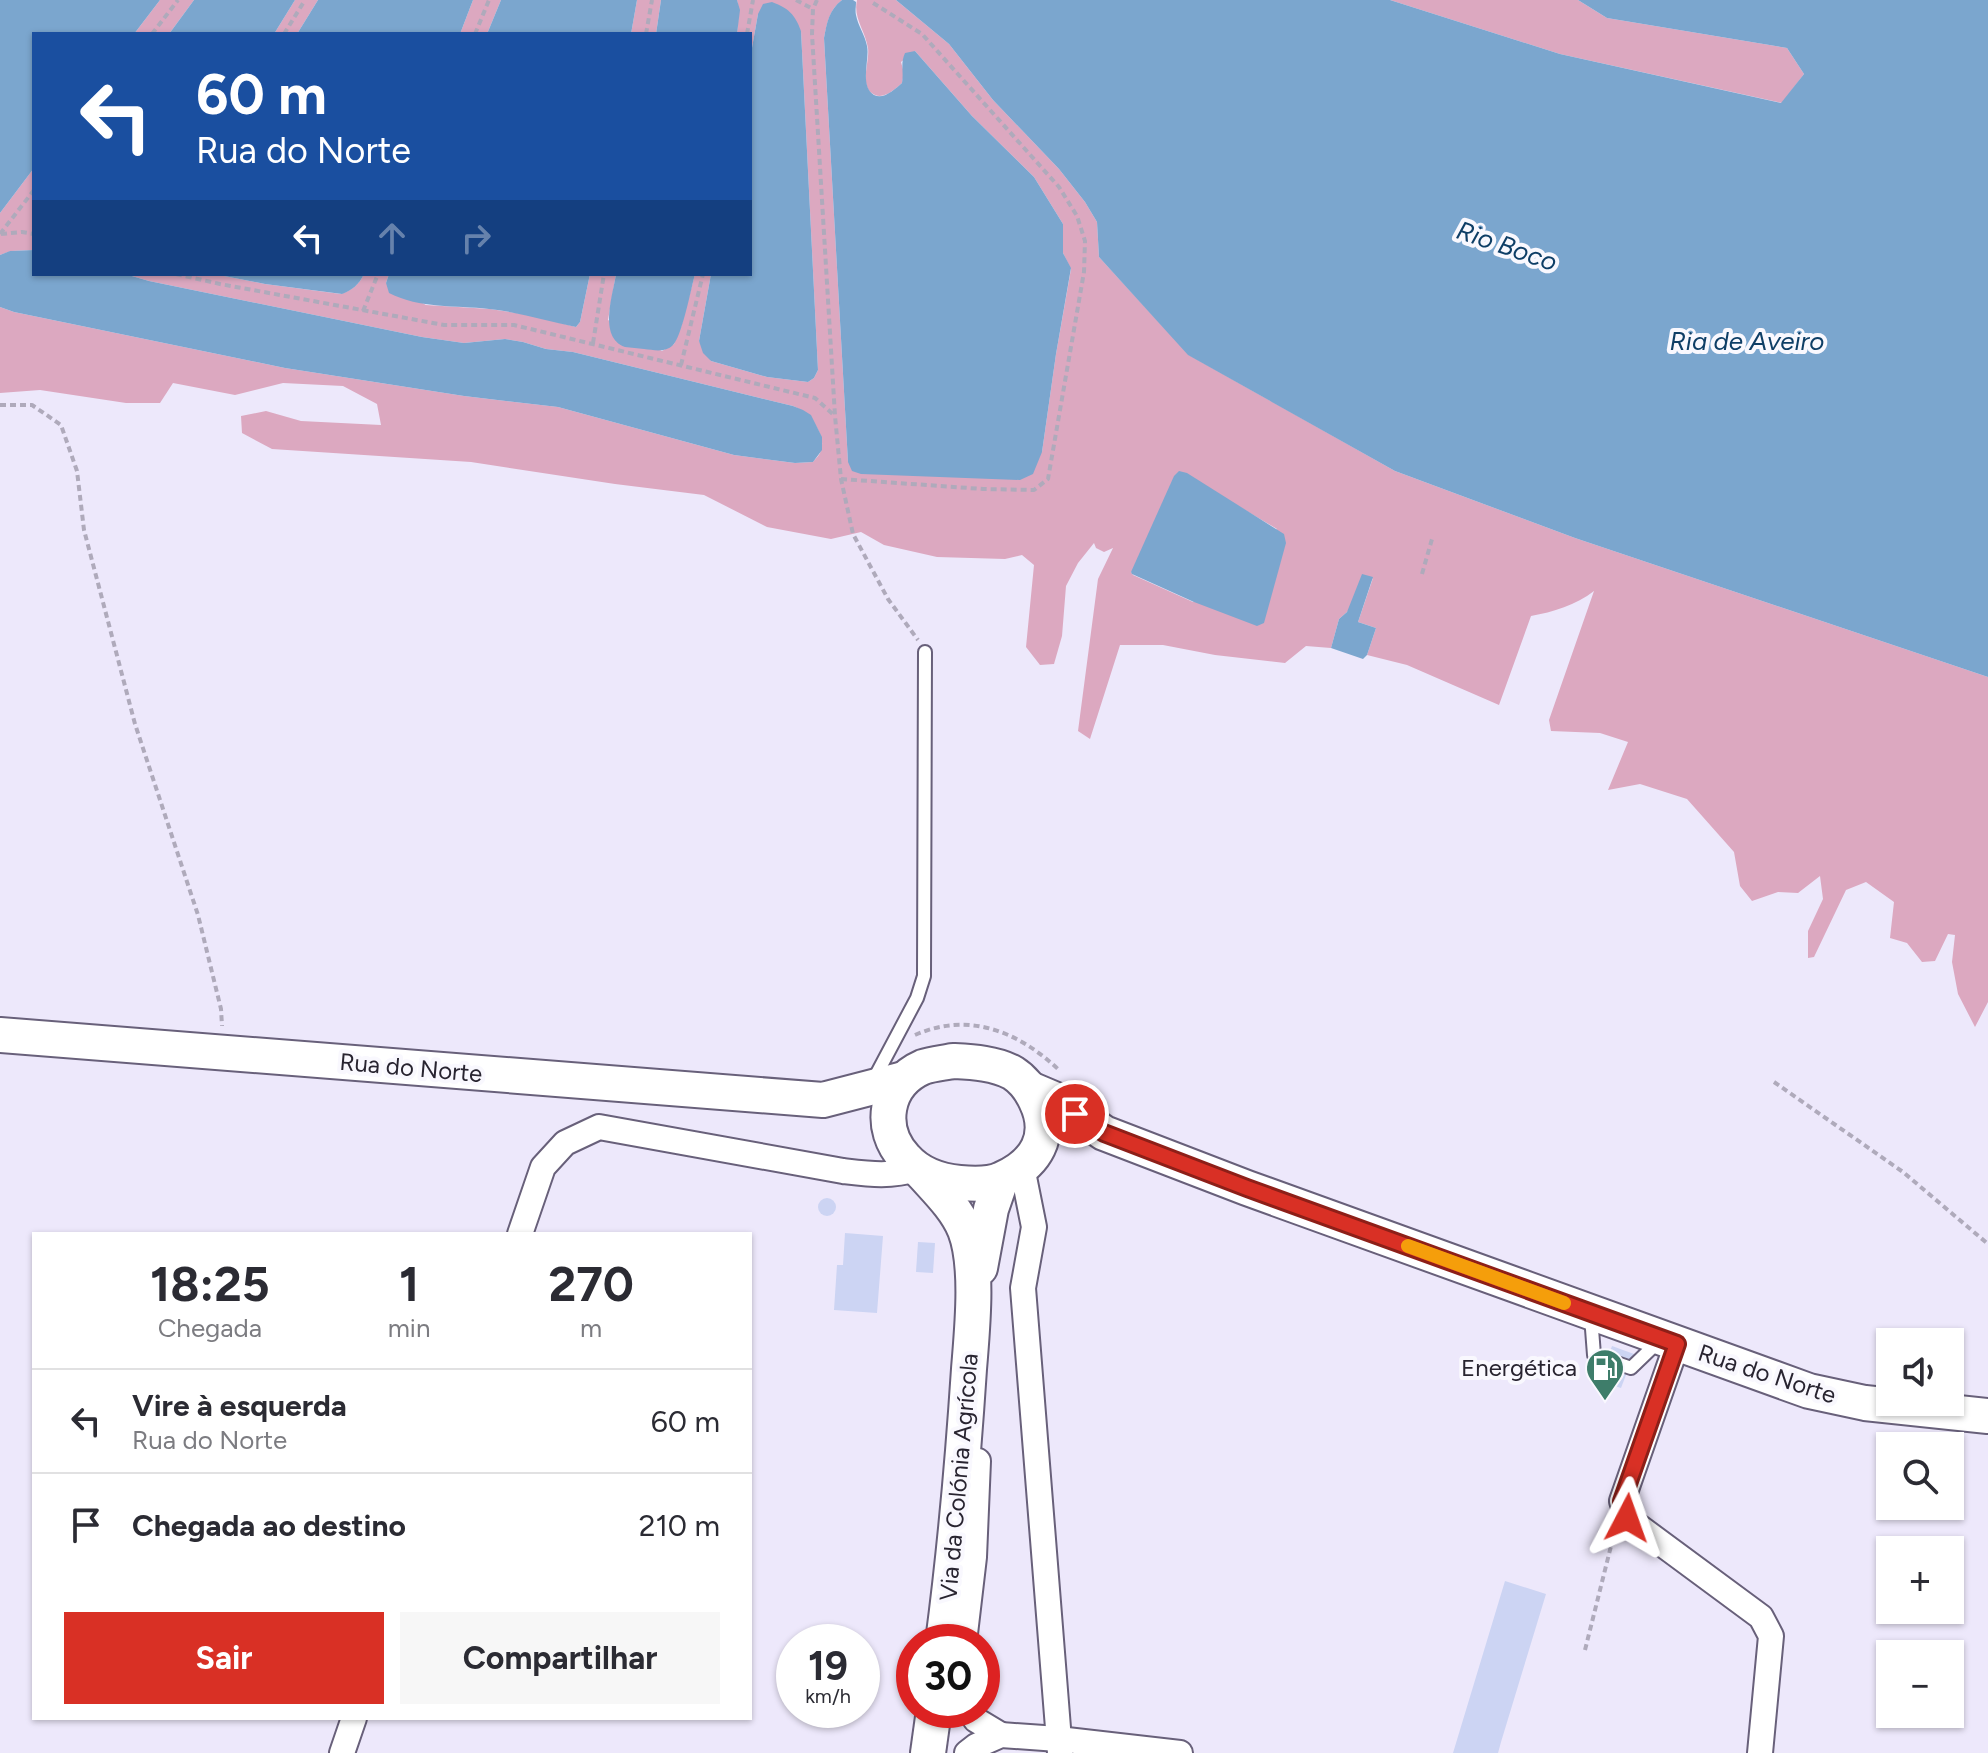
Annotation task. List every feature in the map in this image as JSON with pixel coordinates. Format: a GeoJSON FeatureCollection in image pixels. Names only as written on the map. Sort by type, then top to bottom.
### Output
{"type":"FeatureCollection","features":[{"type":"Feature","properties":{"kind":"main road","name":"Rua do Norte"},"geometry":{"type":"LineString","coordinates":[[0,1035],[823,1100],[904,1079]]}},
{"type":"Feature","properties":{"kind":"main road"},"geometry":{"type":"LineString","coordinates":[[1021,1165],[1044,1129],[1040,1108],[1030,1089],[1013,1074],[994,1066],[953,1061],[924,1067],[904,1079],[893,1095],[888,1116],[905,1155],[938,1178],[963,1183],[973,1184],[1021,1165],[1075,1135],[1104,1133]]}},
{"type":"Feature","properties":{"kind":"main road","name":"Rua do Norte"},"geometry":{"type":"LineString","coordinates":[[1030,1089],[1056,1100],[1104,1133],[1247,1188],[1809,1391],[1865,1403],[1988,1416]]}},
{"type":"Feature","properties":{"kind":"main road","name":"Rua do Norte"},"geometry":{"type":"LineString","coordinates":[[823,1100],[875,1127],[905,1155]]}},
{"type":"Feature","properties":{"kind":"main road","name":"Via da Colónia Agrícola"},"geometry":{"type":"LineString","coordinates":[[905,1155],[946,1199],[965,1229],[971,1255],[973,1311],[965,1427],[945,1624]]}},
{"type":"Feature","properties":{"kind":"main road","name":"Via da Colónia Agrícola"},"geometry":{"type":"LineString","coordinates":[[973,1311],[991,1209],[1021,1165]]}},
{"type":"Feature","properties":{"kind":"main road"},"geometry":{"type":"LineString","coordinates":[[928,1753],[931,1728]]}},
{"type":"Feature","properties":{"kind":"street"},"geometry":{"type":"LineString","coordinates":[[521,1232],[543,1167],[565,1143],[599,1127],[843,1171],[905,1155]]}},
{"type":"Feature","properties":{"kind":"street"},"geometry":{"type":"LineString","coordinates":[[1021,1165],[1034,1227],[1023,1288],[1059,1746]]}},
{"type":"Feature","properties":{"kind":"street"},"geometry":{"type":"LineString","coordinates":[[1669,1341],[1622,1501],[1627,1518],[1761,1617],[1771,1636],[1760,1753]]}},
{"type":"Feature","properties":{"kind":"street"},"geometry":{"type":"LineString","coordinates":[[965,1427],[978,1447],[974,1557],[966,1624]]}},
{"type":"Feature","properties":{"kind":"street"},"geometry":{"type":"LineString","coordinates":[[342,1753],[353,1720]]}},
{"type":"Feature","properties":{"kind":"street"},"geometry":{"type":"LineString","coordinates":[[989,1728],[1001,1735],[1059,1746],[1180,1753]]}},
{"type":"Feature","properties":{"kind":"street"},"geometry":{"type":"LineString","coordinates":[[967,1753],[1001,1735]]}},
{"type":"Feature","properties":{"kind":"lane"},"geometry":{"type":"LineString","coordinates":[[868,1089],[917,998],[924,976],[925,652]]}},
{"type":"Feature","properties":{"kind":"path"},"geometry":{"type":"LineString","coordinates":[[154,32],[178,0]]}},
{"type":"Feature","properties":{"kind":"path"},"geometry":{"type":"LineString","coordinates":[[285,32],[305,0]]}},
{"type":"Feature","properties":{"kind":"path"},"geometry":{"type":"LineString","coordinates":[[476,32],[489,0]]}},
{"type":"Feature","properties":{"kind":"path"},"geometry":{"type":"LineString","coordinates":[[646,32],[652,0]]}},
{"type":"Feature","properties":{"kind":"path"},"geometry":{"type":"LineString","coordinates":[[747,32],[753,0]]}},
{"type":"Feature","properties":{"kind":"path"},"geometry":{"type":"LineString","coordinates":[[796,0],[813,9]]}},
{"type":"Feature","properties":{"kind":"path"},"geometry":{"type":"LineString","coordinates":[[817,0],[813,9],[812,34],[841,479],[853,534],[888,599],[925,652]]}},
{"type":"Feature","properties":{"kind":"path"},"geometry":{"type":"LineString","coordinates":[[841,479],[1034,490],[1048,479],[1084,272],[1085,241],[1077,216],[1059,187],[922,34],[870,1]]}},
{"type":"Feature","properties":{"kind":"path"},"geometry":{"type":"LineString","coordinates":[[0,234],[32,193]]}},
{"type":"Feature","properties":{"kind":"path"},"geometry":{"type":"LineString","coordinates":[[0,234],[32,234]]}},
{"type":"Feature","properties":{"kind":"path"},"geometry":{"type":"LineString","coordinates":[[186,276],[444,325],[514,325],[815,398],[835,416]]}},
{"type":"Feature","properties":{"kind":"path"},"geometry":{"type":"LineString","coordinates":[[363,311],[377,276]]}},
{"type":"Feature","properties":{"kind":"path"},"geometry":{"type":"LineString","coordinates":[[592,343],[604,276]]}},
{"type":"Feature","properties":{"kind":"path"},"geometry":{"type":"LineString","coordinates":[[681,365],[703,276]]}},
{"type":"Feature","properties":{"kind":"path"},"geometry":{"type":"LineString","coordinates":[[0,405],[32,405],[61,425],[77,471],[84,530],[135,724],[198,915],[221,1009],[223,1053]]}},
{"type":"Feature","properties":{"kind":"path"},"geometry":{"type":"LineString","coordinates":[[1422,574],[1432,539]]}},
{"type":"Feature","properties":{"kind":"path"},"geometry":{"type":"LineString","coordinates":[[1774,1082],[1903,1172],[1988,1244]]}},
{"type":"Feature","properties":{"kind":"path"},"geometry":{"type":"LineString","coordinates":[[1585,1650],[1622,1501]]}},
{"type":"Feature","properties":{"kind":"shaded area"},"geometry":{"type":"Polygon","coordinates":[[[160,0],[194,0],[170,32],[136,32],[160,0]]]}},
{"type":"Feature","properties":{"kind":"shaded area"},"geometry":{"type":"Polygon","coordinates":[[[295,0],[318,0],[298,32],[275,32],[295,0]]]}},
{"type":"Feature","properties":{"kind":"shaded area"},"geometry":{"type":"Polygon","coordinates":[[[473,0],[501,0],[488,32],[461,32],[473,0]]]}},
{"type":"Feature","properties":{"kind":"shaded area"},"geometry":{"type":"Polygon","coordinates":[[[637,0],[661,0],[656,32],[631,32],[637,0]]]}},
{"type":"Feature","properties":{"kind":"shaded area"},"geometry":{"type":"Polygon","coordinates":[[[737,0],[842,0],[831,12],[824,38],[848,462],[1042,452],[1071,269],[1063,253],[1063,224],[1034,177],[972,116],[915,51],[901,62],[904,73],[902,83],[882,96],[870,92],[866,81],[868,48],[858,18],[857,0],[896,0],[949,44],[993,100],[1059,169],[1097,222],[1099,257],[1189,355],[1395,471],[1575,538],[1988,677],[1988,1002],[1975,1027],[1958,994],[1952,962],[1955,935],[1948,934],[1935,961],[1922,962],[1907,943],[1890,938],[1894,902],[1866,882],[1846,890],[1814,957],[1808,958],[1808,931],[1823,899],[1820,876],[1798,893],[1778,892],[1752,901],[1740,886],[1734,852],[1687,799],[1640,784],[1608,790],[1628,742],[1600,733],[1551,731],[1549,720],[1594,591],[1564,607],[1531,616],[1499,705],[1407,665],[1367,655],[1376,628],[1358,622],[1373,578],[1339,619],[1331,648],[1306,646],[1285,663],[1163,645],[1120,645],[1090,739],[1078,731],[1098,579],[1113,548],[1104,552],[1094,543],[1078,563],[1066,586],[1062,636],[1054,664],[1040,665],[1026,647],[1034,565],[1022,555],[1005,559],[937,557],[884,545],[861,532],[831,539],[767,527],[704,495],[471,462],[272,449],[242,433],[241,416],[266,411],[301,421],[381,425],[377,404],[343,386],[283,383],[235,395],[173,383],[160,403],[126,403],[40,390],[0,393],[0,307],[285,368],[464,396],[558,407],[734,455],[795,463],[813,462],[820,452],[821,437],[810,418],[793,406],[523,342],[505,339],[464,343],[422,337],[132,276],[224,276],[341,294],[355,287],[363,276],[388,276],[386,283],[426,305],[490,309],[576,327],[580,322],[590,276],[616,276],[608,320],[662,351],[674,344],[694,276],[711,276],[699,341],[711,361],[767,377],[808,382],[818,370],[801,31],[758,14],[752,48],[752,32],[737,32],[737,0]],[[1233,503],[1131,572],[1193,602],[1277,529],[1233,503]]]}},
{"type":"Feature","properties":{"kind":"shaded area"},"geometry":{"type":"Polygon","coordinates":[[[1390,0],[1578,0],[1607,18],[1787,48],[1804,74],[1782,103],[1560,54],[1390,0]]]}},
{"type":"Feature","properties":{"kind":"shaded area"},"geometry":{"type":"Polygon","coordinates":[[[32,171],[32,250],[0,255],[0,213],[32,171]]]}},
{"type":"Feature","properties":{"kind":"water"},"geometry":{"type":"Polygon","coordinates":[[[0,0],[160,0],[136,32],[32,32],[32,171],[0,213],[0,0]]]}},
{"type":"Feature","properties":{"kind":"water"},"geometry":{"type":"Polygon","coordinates":[[[194,0],[295,0],[275,32],[170,32],[194,0]]]}},
{"type":"Feature","properties":{"kind":"water"},"geometry":{"type":"Polygon","coordinates":[[[318,0],[473,0],[461,32],[298,32],[318,0]]]}},
{"type":"Feature","properties":{"kind":"water"},"geometry":{"type":"Polygon","coordinates":[[[501,0],[637,0],[631,32],[488,32],[501,0]]]}},
{"type":"Feature","properties":{"kind":"water"},"geometry":{"type":"Polygon","coordinates":[[[661,0],[737,0],[740,10],[737,32],[656,32],[661,0]]]}},
{"type":"Feature","properties":{"kind":"water"},"geometry":{"type":"Polygon","coordinates":[[[842,0],[856,2],[857,19],[868,51],[866,79],[870,91],[882,96],[902,83],[905,53],[915,51],[972,116],[1034,177],[1063,224],[1063,253],[1071,268],[1042,452],[1033,474],[1020,480],[861,474],[852,471],[848,462],[824,38],[831,12],[842,0]]]}},
{"type":"Feature","properties":{"kind":"water","name":"Ria de Aveiro"},"geometry":{"type":"Polygon","coordinates":[[[896,0],[1390,0],[1560,54],[1781,103],[1804,74],[1787,48],[1607,18],[1578,0],[1988,0],[1988,677],[1575,538],[1395,471],[1188,355],[1099,257],[1097,222],[1059,169],[993,100],[949,44],[896,0]]]}},
{"type":"Feature","properties":{"kind":"water"},"geometry":{"type":"Polygon","coordinates":[[[772,2],[790,12],[801,31],[818,370],[808,382],[767,377],[711,361],[703,353],[699,341],[711,276],[752,276],[752,48],[758,14],[763,4],[772,2]]]}},
{"type":"Feature","properties":{"kind":"water"},"geometry":{"type":"Polygon","coordinates":[[[32,250],[32,276],[132,276],[422,337],[464,343],[505,339],[573,352],[793,406],[811,415],[822,437],[822,450],[813,462],[795,463],[734,455],[558,407],[464,396],[285,368],[14,312],[0,307],[0,255],[10,251],[32,250]]]}},
{"type":"Feature","properties":{"kind":"water"},"geometry":{"type":"Polygon","coordinates":[[[224,276],[363,276],[355,287],[342,294],[224,276]]]}},
{"type":"Feature","properties":{"kind":"water"},"geometry":{"type":"Polygon","coordinates":[[[388,276],[590,276],[580,322],[576,327],[500,310],[413,302],[389,293],[386,283],[388,276]]]}},
{"type":"Feature","properties":{"kind":"water"},"geometry":{"type":"Polygon","coordinates":[[[616,276],[695,276],[680,332],[670,348],[630,348],[617,342],[609,325],[616,276]]]}},
{"type":"Feature","properties":{"kind":"water"},"geometry":{"type":"Polygon","coordinates":[[[1179,471],[1187,473],[1284,534],[1286,543],[1264,623],[1257,626],[1132,574],[1174,476],[1179,471]]]}},
{"type":"Feature","properties":{"kind":"water"},"geometry":{"type":"Polygon","coordinates":[[[1362,574],[1373,577],[1358,622],[1376,628],[1363,659],[1331,648],[1339,619],[1347,612],[1362,574]]]}},
{"type":"Feature","properties":{"kind":"building"},"geometry":{"type":"Polygon","coordinates":[[[823,1198],[831,1198],[836,1207],[834,1214],[823,1216],[818,1211],[818,1203],[823,1198]]]}},
{"type":"Feature","properties":{"kind":"building"},"geometry":{"type":"Polygon","coordinates":[[[845,1233],[883,1236],[877,1313],[834,1310],[837,1265],[843,1265],[845,1233]]]}},
{"type":"Feature","properties":{"kind":"building"},"geometry":{"type":"Polygon","coordinates":[[[918,1242],[935,1243],[933,1273],[916,1272],[918,1242]]]}},
{"type":"Feature","properties":{"kind":"building"},"geometry":{"type":"Polygon","coordinates":[[[1612,1346],[1634,1354],[1621,1388],[1599,1381],[1612,1346]]]}},
{"type":"Feature","properties":{"kind":"building"},"geometry":{"type":"Polygon","coordinates":[[[1505,1581],[1546,1594],[1498,1753],[1453,1753],[1505,1581]]]}},
{"type":"Feature","properties":{"kind":"slow traffic"},"geometry":{"type":"LineString","coordinates":[[1408,1246],[1564,1303]]}},
{"type":"Feature","properties":{"kind":"place","name":"Energética"},"geometry":{"type":"Point","coordinates":[1605,1402]}},
{"type":"Feature","properties":{"kind":"route"},"geometry":{"type":"LineString","coordinates":[[1075,1114],[1104,1133],[1247,1188],[1677,1344],[1622,1501],[1627,1518]]}},
{"type":"Feature","properties":{"kind":"water label","name":"Rio Boco"},"geometry":{"type":"Point","coordinates":[1507,246]}}]}
